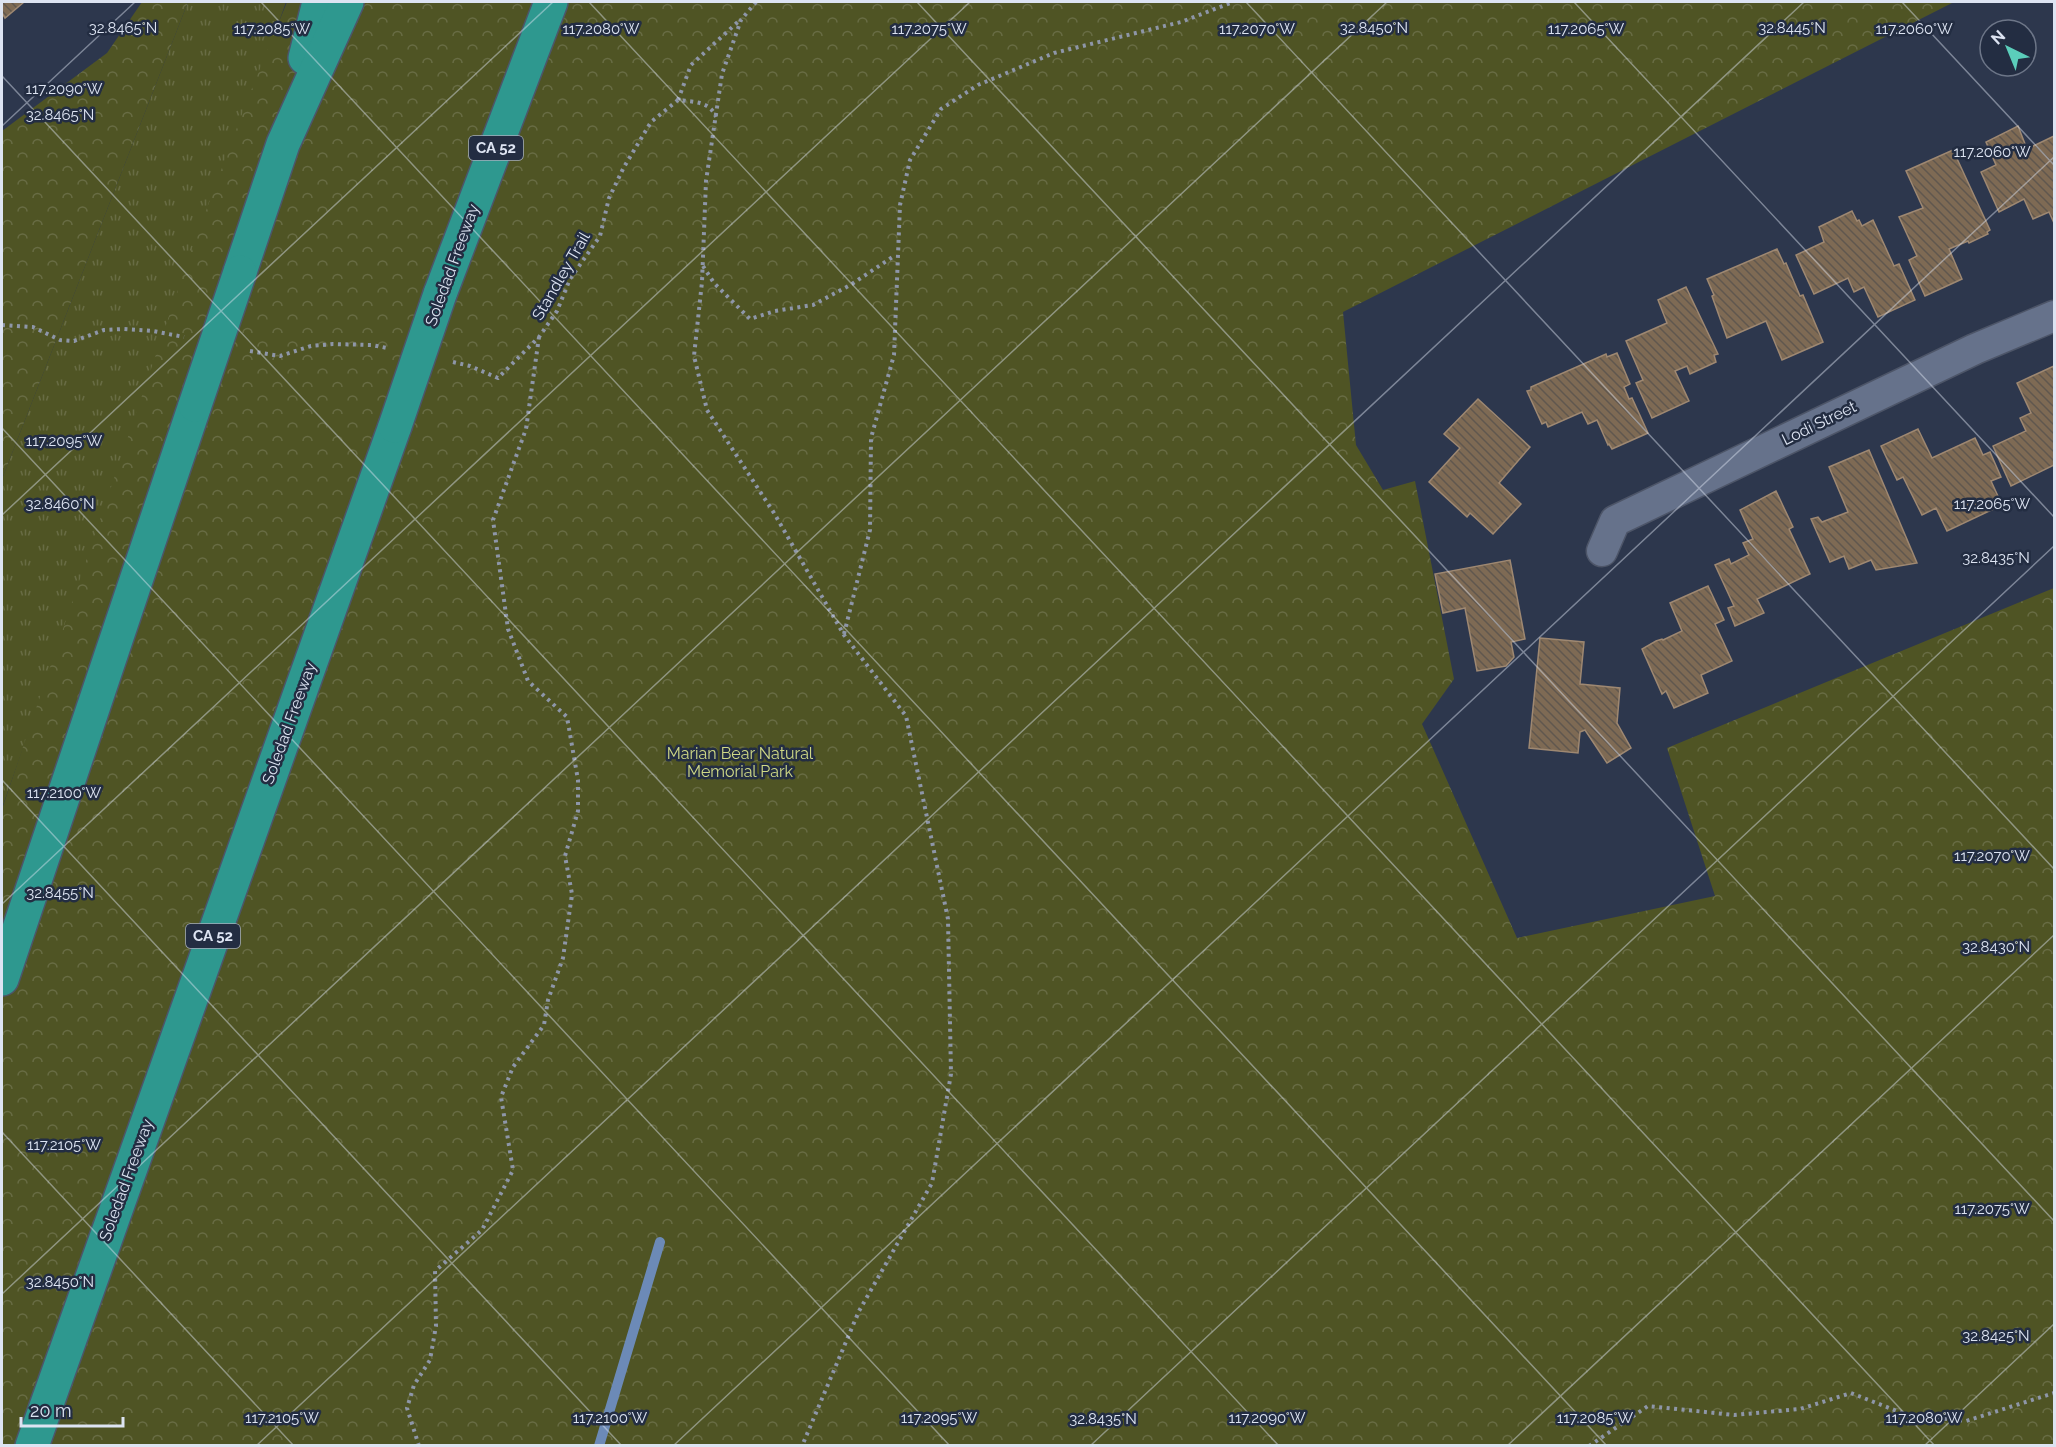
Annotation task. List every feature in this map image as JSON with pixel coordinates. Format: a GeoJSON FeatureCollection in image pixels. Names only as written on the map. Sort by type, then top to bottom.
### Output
{"type":"FeatureCollection","features":[{"type":"Feature","properties":{"kind":"highway"},"geometry":{"type":"LineString","coordinates":[[2,979],[283,144],[319,2]]}},
{"type":"Feature","properties":{"kind":"highway"},"geometry":{"type":"LineString","coordinates":[[283,144],[347,2]]}},
{"type":"Feature","properties":{"kind":"highway","name":"Soledad Freeway"},"geometry":{"type":"LineString","coordinates":[[32,1446],[440,294],[552,2]]}},
{"type":"Feature","properties":{"kind":"street","name":"Lodi Street"},"geometry":{"type":"LineString","coordinates":[[1602,551],[1615,521],[1975,349],[2055,316]]}},
{"type":"Feature","properties":{"kind":"path"},"geometry":{"type":"LineString","coordinates":[[716,118],[714,112],[703,103],[678,100],[691,65],[741,20],[756,2]]}},
{"type":"Feature","properties":{"kind":"path"},"geometry":{"type":"LineString","coordinates":[[844,635],[870,530],[871,438],[894,355],[900,205],[910,160],[941,109],[978,85],[1054,52],[1181,22],[1233,2]]}},
{"type":"Feature","properties":{"kind":"path"},"geometry":{"type":"LineString","coordinates":[[741,20],[722,74],[706,181],[703,266],[694,356],[707,410],[774,513],[844,635],[906,716],[948,919],[951,1074],[932,1183],[859,1311],[802,1446]]}},
{"type":"Feature","properties":{"kind":"path","name":"Standley Trail"},"geometry":{"type":"LineString","coordinates":[[470,366],[498,378],[539,337],[557,311],[570,279],[600,236],[609,198],[651,122],[678,100]]}},
{"type":"Feature","properties":{"kind":"path"},"geometry":{"type":"LineString","coordinates":[[703,266],[714,283],[750,319],[775,311],[813,305],[852,284],[894,256]]}},
{"type":"Feature","properties":{"kind":"path"},"geometry":{"type":"LineString","coordinates":[[419,1446],[407,1408],[414,1385],[430,1360],[436,1326],[435,1271],[482,1230],[513,1170],[501,1097],[513,1067],[544,1025],[548,1000],[563,957],[572,894],[564,856],[578,811],[578,780],[567,717],[528,681],[512,640],[508,629],[493,520],[526,429],[539,337]]}},
{"type":"Feature","properties":{"kind":"path"},"geometry":{"type":"LineString","coordinates":[[1589,1446],[1648,1406],[1734,1415],[1800,1409],[1851,1394],[1907,1415],[1966,1421],[2055,1393]]}},
{"type":"Feature","properties":{"kind":"green space"},"geometry":{"type":"Polygon","coordinates":[[[142,2],[188,2],[2,479],[2,131],[107,53],[142,2]]]}},
{"type":"Feature","properties":{"kind":"green space"},"geometry":{"type":"Polygon","coordinates":[[[188,2],[286,2],[2,808],[2,479],[188,2]]]}},
{"type":"Feature","properties":{"kind":"green space","name":"Marian Bear Natural Memorial Park"},"geometry":{"type":"Polygon","coordinates":[[[287,2],[1954,2],[1343,312],[1356,445],[1383,490],[1415,481],[1454,679],[1422,724],[1517,938],[1715,896],[1667,748],[2054,588],[2054,1445],[2,1446],[2,809],[191,251],[248,98],[287,2]]]}},
{"type":"Feature","properties":{"kind":"building"},"geometry":{"type":"Polygon","coordinates":[[[2,2],[24,2],[5,18],[2,13],[2,2]]]}},
{"type":"Feature","properties":{"kind":"building"},"geometry":{"type":"Polygon","coordinates":[[[2018,126],[2027,149],[2054,136],[2054,223],[2049,212],[2033,219],[2024,199],[1999,212],[1981,172],[1996,165],[1986,142],[2018,126]]]}},
{"type":"Feature","properties":{"kind":"building"},"geometry":{"type":"Polygon","coordinates":[[[1953,150],[1990,230],[1988,234],[1969,243],[1968,241],[1949,249],[1962,279],[1925,296],[1909,260],[1917,256],[1899,217],[1923,208],[1906,171],[1953,150]]]}},
{"type":"Feature","properties":{"kind":"building"},"geometry":{"type":"Polygon","coordinates":[[[1852,211],[1862,226],[1873,220],[1894,266],[1899,264],[1915,300],[1878,317],[1864,287],[1854,292],[1848,278],[1814,294],[1796,255],[1824,242],[1819,227],[1852,211]]]}},
{"type":"Feature","properties":{"kind":"building"},"geometry":{"type":"Polygon","coordinates":[[[1777,249],[1784,264],[1786,263],[1800,296],[1803,295],[1823,342],[1782,360],[1766,321],[1727,338],[1707,279],[1777,249]]]}},
{"type":"Feature","properties":{"kind":"building"},"geometry":{"type":"Polygon","coordinates":[[[1686,287],[1718,354],[1714,355],[1716,362],[1690,374],[1687,366],[1675,371],[1689,401],[1652,418],[1636,383],[1643,380],[1626,341],[1667,323],[1658,300],[1686,287]]]}},
{"type":"Feature","properties":{"kind":"building"},"geometry":{"type":"Polygon","coordinates":[[[1617,353],[1630,384],[1624,387],[1629,399],[1632,398],[1648,433],[1612,449],[1597,420],[1588,424],[1582,412],[1548,427],[1546,422],[1542,424],[1527,391],[1531,390],[1531,387],[1606,354],[1607,357],[1617,353]]]}},
{"type":"Feature","properties":{"kind":"building"},"geometry":{"type":"Polygon","coordinates":[[[2054,366],[2054,465],[2011,486],[1993,446],[2026,431],[2020,418],[2031,413],[2017,383],[2054,366]]]}},
{"type":"Feature","properties":{"kind":"building"},"geometry":{"type":"Polygon","coordinates":[[[1478,399],[1530,447],[1499,483],[1521,504],[1493,534],[1470,513],[1467,517],[1429,482],[1460,448],[1444,434],[1478,399]]]}},
{"type":"Feature","properties":{"kind":"building"},"geometry":{"type":"Polygon","coordinates":[[[1918,429],[1932,458],[1975,438],[1983,455],[1990,452],[2001,477],[1991,481],[2002,505],[1947,531],[1936,508],[1922,515],[1903,477],[1897,480],[1881,446],[1918,429]]]}},
{"type":"Feature","properties":{"kind":"building"},"geometry":{"type":"Polygon","coordinates":[[[1869,450],[1917,563],[1876,570],[1871,560],[1849,569],[1844,556],[1830,562],[1811,519],[1818,517],[1822,522],[1848,512],[1829,467],[1869,450]]]}},
{"type":"Feature","properties":{"kind":"building"},"geometry":{"type":"Polygon","coordinates":[[[1776,491],[1793,527],[1789,529],[1810,574],[1757,599],[1764,613],[1735,626],[1728,608],[1734,606],[1715,565],[1729,559],[1731,564],[1749,555],[1743,543],[1753,539],[1740,510],[1776,491]]]}},
{"type":"Feature","properties":{"kind":"building"},"geometry":{"type":"Polygon","coordinates":[[[1510,560],[1525,639],[1511,642],[1514,657],[1506,666],[1477,671],[1465,608],[1443,613],[1435,574],[1510,560]]]}},
{"type":"Feature","properties":{"kind":"building"},"geometry":{"type":"Polygon","coordinates":[[[1708,586],[1724,620],[1715,624],[1732,661],[1701,675],[1708,693],[1674,708],[1666,691],[1662,694],[1642,649],[1682,631],[1670,603],[1708,586]]]}},
{"type":"Feature","properties":{"kind":"building"},"geometry":{"type":"Polygon","coordinates":[[[1540,638],[1584,642],[1580,684],[1620,688],[1617,723],[1631,748],[1607,763],[1585,730],[1580,732],[1578,753],[1529,748],[1540,638]]]}},
{"type":"Feature","properties":{"kind":"waterway"},"geometry":{"type":"LineString","coordinates":[[599,1446],[660,1242]]}}]}
